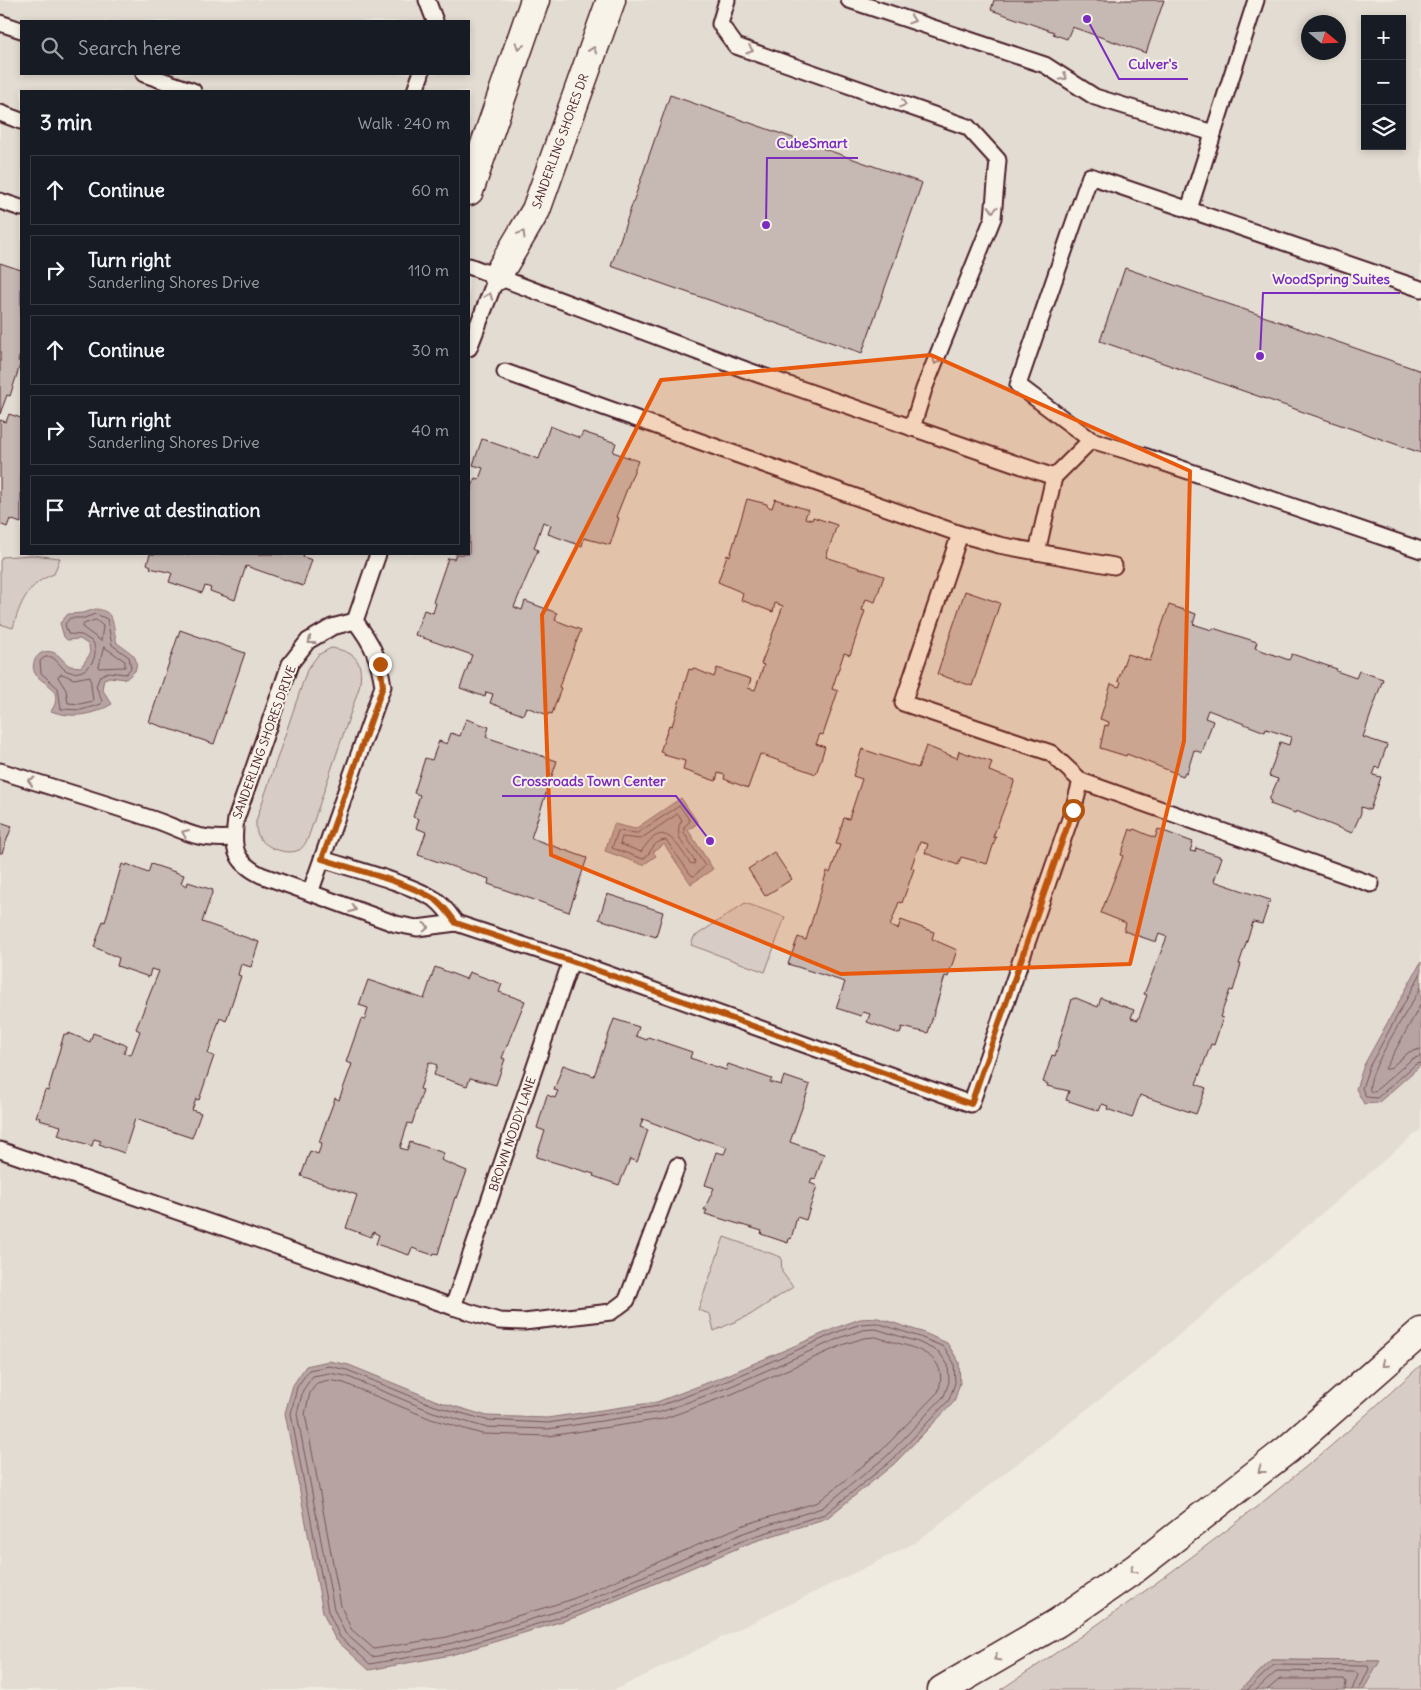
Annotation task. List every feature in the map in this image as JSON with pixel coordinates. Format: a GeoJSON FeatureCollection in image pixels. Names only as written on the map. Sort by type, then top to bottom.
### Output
{"type":"FeatureCollection","features":[{"type":"Feature","properties":{"kind":"main road"},"geometry":{"type":"LineString","coordinates":[[470,188],[535,0]]}},
{"type":"Feature","properties":{"kind":"main road","name":"SANDERLING SHORES DR"},"geometry":{"type":"LineString","coordinates":[[497,276],[536,210],[611,0]]}},
{"type":"Feature","properties":{"kind":"main road"},"geometry":{"type":"LineString","coordinates":[[942,1690],[1057,1623],[1136,1568],[1288,1449],[1421,1332]]}},
{"type":"Feature","properties":{"kind":"lane"},"geometry":{"type":"LineString","coordinates":[[427,0],[435,20]]}},
{"type":"Feature","properties":{"kind":"lane"},"geometry":{"type":"LineString","coordinates":[[727,0],[720,24],[736,46],[968,126],[998,160],[993,218],[924,389],[912,428]]}},
{"type":"Feature","properties":{"kind":"lane"},"geometry":{"type":"LineString","coordinates":[[849,0],[1036,62],[1096,97],[1213,133]]}},
{"type":"Feature","properties":{"kind":"lane"},"geometry":{"type":"LineString","coordinates":[[1189,209],[1256,0]]}},
{"type":"Feature","properties":{"kind":"lane"},"geometry":{"type":"LineString","coordinates":[[0,22],[20,30]]}},
{"type":"Feature","properties":{"kind":"lane"},"geometry":{"type":"LineString","coordinates":[[147,75],[190,90]]}},
{"type":"Feature","properties":{"kind":"lane"},"geometry":{"type":"LineString","coordinates":[[415,90],[421,75]]}},
{"type":"Feature","properties":{"kind":"lane"},"geometry":{"type":"LineString","coordinates":[[0,114],[20,121]]}},
{"type":"Feature","properties":{"kind":"lane"},"geometry":{"type":"LineString","coordinates":[[1421,289],[1090,176],[1018,385],[1091,440],[1144,456],[1421,550]]}},
{"type":"Feature","properties":{"kind":"lane"},"geometry":{"type":"LineString","coordinates":[[0,201],[20,208]]}},
{"type":"Feature","properties":{"kind":"lane"},"geometry":{"type":"LineString","coordinates":[[470,266],[746,370],[1054,477]]}},
{"type":"Feature","properties":{"kind":"lane"},"geometry":{"type":"LineString","coordinates":[[470,345],[497,276]]}},
{"type":"Feature","properties":{"kind":"lane"},"geometry":{"type":"LineString","coordinates":[[505,372],[960,534],[1037,552],[1114,566]]}},
{"type":"Feature","properties":{"kind":"lane"},"geometry":{"type":"LineString","coordinates":[[1037,552],[1054,477],[1091,440]]}},
{"type":"Feature","properties":{"kind":"lane"},"geometry":{"type":"LineString","coordinates":[[960,534],[903,703],[1051,754],[1080,781],[1371,884]]}},
{"type":"Feature","properties":{"kind":"lane"},"geometry":{"type":"LineString","coordinates":[[310,893],[383,686],[380,664],[370,641],[355,622],[378,555]]}},
{"type":"Feature","properties":{"kind":"lane","name":"SANDERLING SHORES DRIVE"},"geometry":{"type":"LineString","coordinates":[[233,838],[236,819],[290,664],[308,641],[332,627],[355,622]]}},
{"type":"Feature","properties":{"kind":"lane"},"geometry":{"type":"LineString","coordinates":[[0,771],[150,818],[193,836],[214,839],[233,838],[239,858],[254,872],[396,924],[417,928],[456,923],[571,961],[971,1104],[1073,810],[1080,781]]}},
{"type":"Feature","properties":{"kind":"lane"},"geometry":{"type":"LineString","coordinates":[[322,859],[411,889],[435,900],[447,910],[456,923]]}},
{"type":"Feature","properties":{"kind":"lane","name":"BROWN NODDY LANE"},"geometry":{"type":"LineString","coordinates":[[453,1307],[571,961]]}},
{"type":"Feature","properties":{"kind":"lane"},"geometry":{"type":"LineString","coordinates":[[0,1150],[453,1307],[500,1321],[524,1322],[611,1312],[627,1300],[677,1166]]}},
{"type":"Feature","properties":{"kind":"highlighted area"},"geometry":{"type":"Polygon","coordinates":[[[931,355],[1190,471],[1184,741],[1130,964],[841,974],[551,855],[542,615],[661,380],[931,355]]]}},
{"type":"Feature","properties":{"kind":"shaded area"},"geometry":{"type":"Polygon","coordinates":[[[0,0],[1421,0],[1421,1129],[1139,1369],[915,1543],[615,1690],[0,1690],[0,0]]]}},
{"type":"Feature","properties":{"kind":"shaded area"},"geometry":{"type":"Polygon","coordinates":[[[32,555],[60,558],[54,574],[31,588],[26,595],[13,628],[0,624],[0,561],[2,557],[32,555]]]}},
{"type":"Feature","properties":{"kind":"shaded area"},"geometry":{"type":"Polygon","coordinates":[[[331,648],[347,652],[357,660],[360,671],[359,688],[308,838],[299,850],[294,852],[281,851],[269,846],[260,838],[257,832],[256,821],[307,670],[318,655],[331,648]]]}},
{"type":"Feature","properties":{"kind":"shaded area"},"geometry":{"type":"Polygon","coordinates":[[[745,903],[785,917],[765,972],[691,945],[694,937],[745,903]]]}},
{"type":"Feature","properties":{"kind":"shaded area"},"geometry":{"type":"Polygon","coordinates":[[[724,1237],[781,1257],[782,1272],[793,1287],[750,1315],[714,1331],[710,1314],[698,1310],[724,1237]]]}},
{"type":"Feature","properties":{"kind":"shaded area"},"geometry":{"type":"Polygon","coordinates":[[[1421,1365],[1421,1690],[1363,1690],[1379,1661],[1272,1660],[1240,1690],[1000,1690],[1116,1612],[1229,1529],[1332,1445],[1421,1365]]]}},
{"type":"Feature","properties":{"kind":"water"},"geometry":{"type":"Polygon","coordinates":[[[96,609],[103,610],[111,617],[117,643],[135,657],[135,671],[126,679],[109,677],[104,679],[102,689],[112,704],[105,708],[82,715],[67,715],[51,711],[55,703],[55,693],[35,673],[33,668],[35,659],[42,653],[52,652],[70,666],[81,667],[90,654],[89,645],[80,639],[67,640],[64,637],[60,623],[68,614],[83,613],[96,609]]]}},
{"type":"Feature","properties":{"kind":"water"},"geometry":{"type":"Polygon","coordinates":[[[681,798],[698,823],[688,830],[713,869],[691,884],[664,844],[653,852],[656,856],[643,865],[605,851],[614,824],[635,829],[681,798]]]}},
{"type":"Feature","properties":{"kind":"water"},"geometry":{"type":"Polygon","coordinates":[[[1421,962],[1421,1065],[1378,1103],[1364,1104],[1356,1089],[1364,1065],[1421,962]]]}},
{"type":"Feature","properties":{"kind":"water"},"geometry":{"type":"Polygon","coordinates":[[[878,1318],[922,1332],[947,1343],[959,1362],[960,1383],[954,1402],[894,1464],[827,1518],[750,1543],[576,1617],[451,1655],[369,1670],[335,1639],[323,1612],[285,1413],[293,1385],[306,1366],[329,1361],[349,1365],[437,1401],[487,1416],[547,1418],[657,1402],[725,1376],[838,1327],[860,1319],[878,1318]]]}},
{"type":"Feature","properties":{"kind":"water"},"geometry":{"type":"Polygon","coordinates":[[[1272,1660],[1380,1661],[1363,1690],[1240,1690],[1272,1660]]]}},
{"type":"Feature","properties":{"kind":"building"},"geometry":{"type":"Polygon","coordinates":[[[994,0],[1164,0],[1146,53],[1072,27],[1067,39],[1053,34],[1054,32],[991,10],[994,0]]]}},
{"type":"Feature","properties":{"kind":"building"},"geometry":{"type":"Polygon","coordinates":[[[670,95],[922,183],[862,353],[611,266],[670,95]]]}},
{"type":"Feature","properties":{"kind":"building"},"geometry":{"type":"Polygon","coordinates":[[[0,263],[20,270],[20,355],[18,361],[20,362],[20,365],[10,396],[7,395],[0,414],[0,263]]]}},
{"type":"Feature","properties":{"kind":"building"},"geometry":{"type":"Polygon","coordinates":[[[1125,268],[1421,371],[1421,453],[1100,341],[1125,268]]]}},
{"type":"Feature","properties":{"kind":"building"},"geometry":{"type":"Polygon","coordinates":[[[9,414],[20,418],[20,523],[10,519],[7,527],[0,524],[0,420],[6,422],[9,414]]]}},
{"type":"Feature","properties":{"kind":"building"},"geometry":{"type":"Polygon","coordinates":[[[550,426],[580,438],[583,432],[616,443],[613,452],[638,461],[616,517],[619,518],[610,545],[584,538],[582,546],[548,534],[551,525],[543,522],[534,548],[538,550],[514,607],[522,610],[525,601],[557,613],[555,620],[581,630],[559,687],[561,688],[552,714],[549,713],[548,715],[526,707],[523,715],[490,703],[493,694],[486,692],[485,697],[460,688],[472,655],[415,635],[424,610],[433,613],[436,603],[433,602],[448,558],[454,559],[456,555],[470,555],[470,494],[475,478],[479,479],[483,468],[473,465],[482,439],[539,459],[550,426]]]}},
{"type":"Feature","properties":{"kind":"building"},"geometry":{"type":"Polygon","coordinates":[[[747,499],[767,504],[767,506],[772,508],[775,499],[808,510],[805,518],[812,520],[813,517],[837,525],[826,557],[884,576],[875,602],[866,599],[862,610],[865,611],[850,655],[844,653],[832,689],[838,691],[823,735],[820,734],[816,744],[825,747],[816,774],[760,754],[748,788],[724,779],[725,775],[718,773],[716,781],[683,770],[685,761],[660,752],[669,725],[672,726],[689,669],[692,670],[693,668],[714,677],[717,668],[751,679],[748,688],[755,690],[764,665],[761,664],[783,606],[775,603],[773,612],[741,600],[743,593],[718,582],[727,555],[730,556],[747,499]]]}},
{"type":"Feature","properties":{"kind":"building"},"geometry":{"type":"Polygon","coordinates":[[[150,555],[304,555],[303,557],[312,560],[303,586],[246,566],[235,600],[210,591],[211,588],[205,586],[202,593],[169,582],[172,573],[150,568],[151,566],[147,564],[150,555]]]}},
{"type":"Feature","properties":{"kind":"building"},"geometry":{"type":"Polygon","coordinates":[[[965,591],[1000,603],[972,686],[937,674],[965,591]]]}},
{"type":"Feature","properties":{"kind":"building"},"geometry":{"type":"Polygon","coordinates":[[[1169,605],[1196,614],[1193,624],[1212,630],[1213,628],[1257,642],[1255,648],[1289,660],[1292,654],[1337,669],[1336,671],[1356,678],[1359,671],[1383,679],[1363,737],[1387,745],[1379,768],[1376,767],[1373,775],[1381,777],[1370,810],[1361,807],[1361,813],[1352,833],[1296,811],[1295,813],[1270,804],[1271,801],[1269,800],[1278,779],[1269,776],[1280,742],[1289,745],[1291,737],[1266,729],[1265,732],[1208,710],[1205,718],[1213,721],[1202,753],[1194,750],[1187,773],[1185,772],[1183,776],[1127,754],[1126,756],[1100,748],[1105,725],[1108,726],[1109,722],[1100,719],[1111,684],[1119,687],[1121,682],[1118,681],[1127,654],[1150,661],[1169,605]]]}},
{"type":"Feature","properties":{"kind":"building"},"geometry":{"type":"Polygon","coordinates":[[[180,630],[245,653],[214,744],[149,722],[180,630]]]}},
{"type":"Feature","properties":{"kind":"building"},"geometry":{"type":"Polygon","coordinates":[[[466,719],[489,727],[486,737],[557,761],[531,838],[587,858],[569,912],[488,884],[489,879],[418,855],[426,832],[416,828],[419,819],[413,817],[420,795],[414,793],[425,758],[432,760],[439,741],[447,744],[451,733],[460,736],[466,719]]]}},
{"type":"Feature","properties":{"kind":"building"},"geometry":{"type":"Polygon","coordinates":[[[926,746],[957,758],[959,751],[992,762],[989,771],[1015,780],[993,837],[996,837],[987,864],[961,857],[958,865],[925,853],[928,844],[920,842],[911,868],[914,869],[902,903],[899,902],[890,926],[898,929],[901,920],[934,932],[932,939],[957,950],[948,977],[945,976],[928,1033],[902,1027],[900,1034],[867,1022],[870,1014],[863,1012],[861,1016],[836,1008],[845,982],[788,964],[798,937],[806,940],[827,871],[830,873],[840,845],[836,844],[844,818],[849,819],[862,779],[853,776],[862,749],[918,768],[926,746]]]}},
{"type":"Feature","properties":{"kind":"building"},"geometry":{"type":"Polygon","coordinates":[[[0,822],[12,826],[2,853],[0,853],[0,822]]]}},
{"type":"Feature","properties":{"kind":"building"},"geometry":{"type":"Polygon","coordinates":[[[1130,829],[1155,838],[1158,829],[1193,842],[1190,851],[1195,852],[1196,848],[1222,857],[1214,881],[1270,900],[1262,924],[1253,922],[1239,964],[1241,964],[1233,991],[1230,990],[1220,1017],[1223,1018],[1214,1045],[1211,1044],[1196,1084],[1206,1088],[1196,1114],[1140,1095],[1132,1118],[1107,1109],[1108,1106],[1102,1104],[1099,1111],[1066,1100],[1069,1091],[1047,1086],[1048,1084],[1043,1082],[1052,1055],[1055,1056],[1072,999],[1076,998],[1098,1007],[1101,998],[1134,1010],[1131,1018],[1138,1020],[1147,995],[1144,994],[1167,937],[1159,934],[1156,942],[1124,931],[1126,923],[1101,913],[1123,856],[1121,855],[1130,829]]]}},
{"type":"Feature","properties":{"kind":"building"},"geometry":{"type":"Polygon","coordinates":[[[774,852],[792,879],[765,896],[748,869],[774,852]]]}},
{"type":"Feature","properties":{"kind":"building"},"geometry":{"type":"Polygon","coordinates":[[[122,864],[126,866],[127,864],[148,873],[151,864],[184,875],[181,883],[187,886],[188,882],[213,890],[202,922],[259,942],[251,967],[241,964],[238,975],[241,976],[226,1021],[220,1018],[208,1054],[214,1056],[199,1100],[196,1099],[192,1110],[201,1113],[192,1138],[135,1119],[124,1153],[99,1144],[101,1141],[94,1139],[92,1146],[58,1135],[61,1126],[39,1120],[40,1118],[36,1117],[45,1090],[48,1091],[64,1034],[68,1035],[69,1033],[90,1042],[93,1033],[126,1045],[124,1053],[131,1055],[140,1031],[136,1029],[159,971],[151,969],[149,977],[117,966],[119,958],[94,947],[103,921],[105,922],[122,864]]]}},
{"type":"Feature","properties":{"kind":"building"},"geometry":{"type":"Polygon","coordinates":[[[607,894],[663,912],[656,937],[599,919],[607,894]]]}},
{"type":"Feature","properties":{"kind":"building"},"geometry":{"type":"Polygon","coordinates":[[[435,967],[466,979],[469,972],[502,984],[499,992],[525,1001],[502,1058],[505,1059],[496,1085],[470,1078],[467,1086],[434,1075],[437,1065],[429,1062],[420,1089],[423,1090],[412,1124],[408,1123],[400,1148],[407,1150],[410,1142],[444,1153],[441,1160],[467,1171],[457,1198],[455,1197],[438,1254],[434,1253],[433,1255],[412,1248],[409,1255],[376,1244],[379,1235],[373,1232],[371,1237],[346,1228],[357,1195],[301,1176],[310,1151],[318,1154],[322,1143],[319,1142],[335,1098],[339,1100],[352,1064],[346,1062],[361,1019],[365,1020],[368,1008],[359,1005],[368,980],[424,999],[435,967]]]}},
{"type":"Feature","properties":{"kind":"building"},"geometry":{"type":"Polygon","coordinates":[[[614,1019],[639,1027],[636,1036],[647,1040],[648,1037],[692,1052],[690,1058],[726,1070],[728,1064],[772,1079],[770,1082],[781,1085],[784,1076],[810,1085],[790,1142],[824,1154],[815,1179],[812,1178],[810,1183],[817,1186],[806,1220],[797,1217],[791,1239],[789,1238],[788,1243],[761,1234],[762,1231],[705,1214],[707,1210],[704,1210],[714,1188],[705,1185],[716,1152],[724,1154],[727,1147],[701,1139],[700,1141],[643,1119],[640,1127],[648,1130],[637,1162],[630,1159],[619,1185],[593,1176],[594,1174],[536,1157],[545,1131],[537,1128],[547,1095],[555,1098],[558,1091],[554,1090],[563,1065],[594,1076],[614,1019]]]}},
{"type":"Feature","properties":{"kind":"place","name":"Culver's"},"geometry":{"type":"Point","coordinates":[1087,19]}},
{"type":"Feature","properties":{"kind":"place","name":"CubeSmart"},"geometry":{"type":"Point","coordinates":[766,225]}},
{"type":"Feature","properties":{"kind":"place","name":"WoodSpring Suites"},"geometry":{"type":"Point","coordinates":[1260,356]}},
{"type":"Feature","properties":{"kind":"place","name":"Crossroads Town Center"},"geometry":{"type":"Point","coordinates":[710,841]}},
{"type":"Feature","properties":{"kind":"route"},"geometry":{"type":"LineString","coordinates":[[380,664],[383,686],[322,859],[411,889],[435,900],[447,910],[456,923],[571,961],[971,1104],[1073,810]]}}]}
